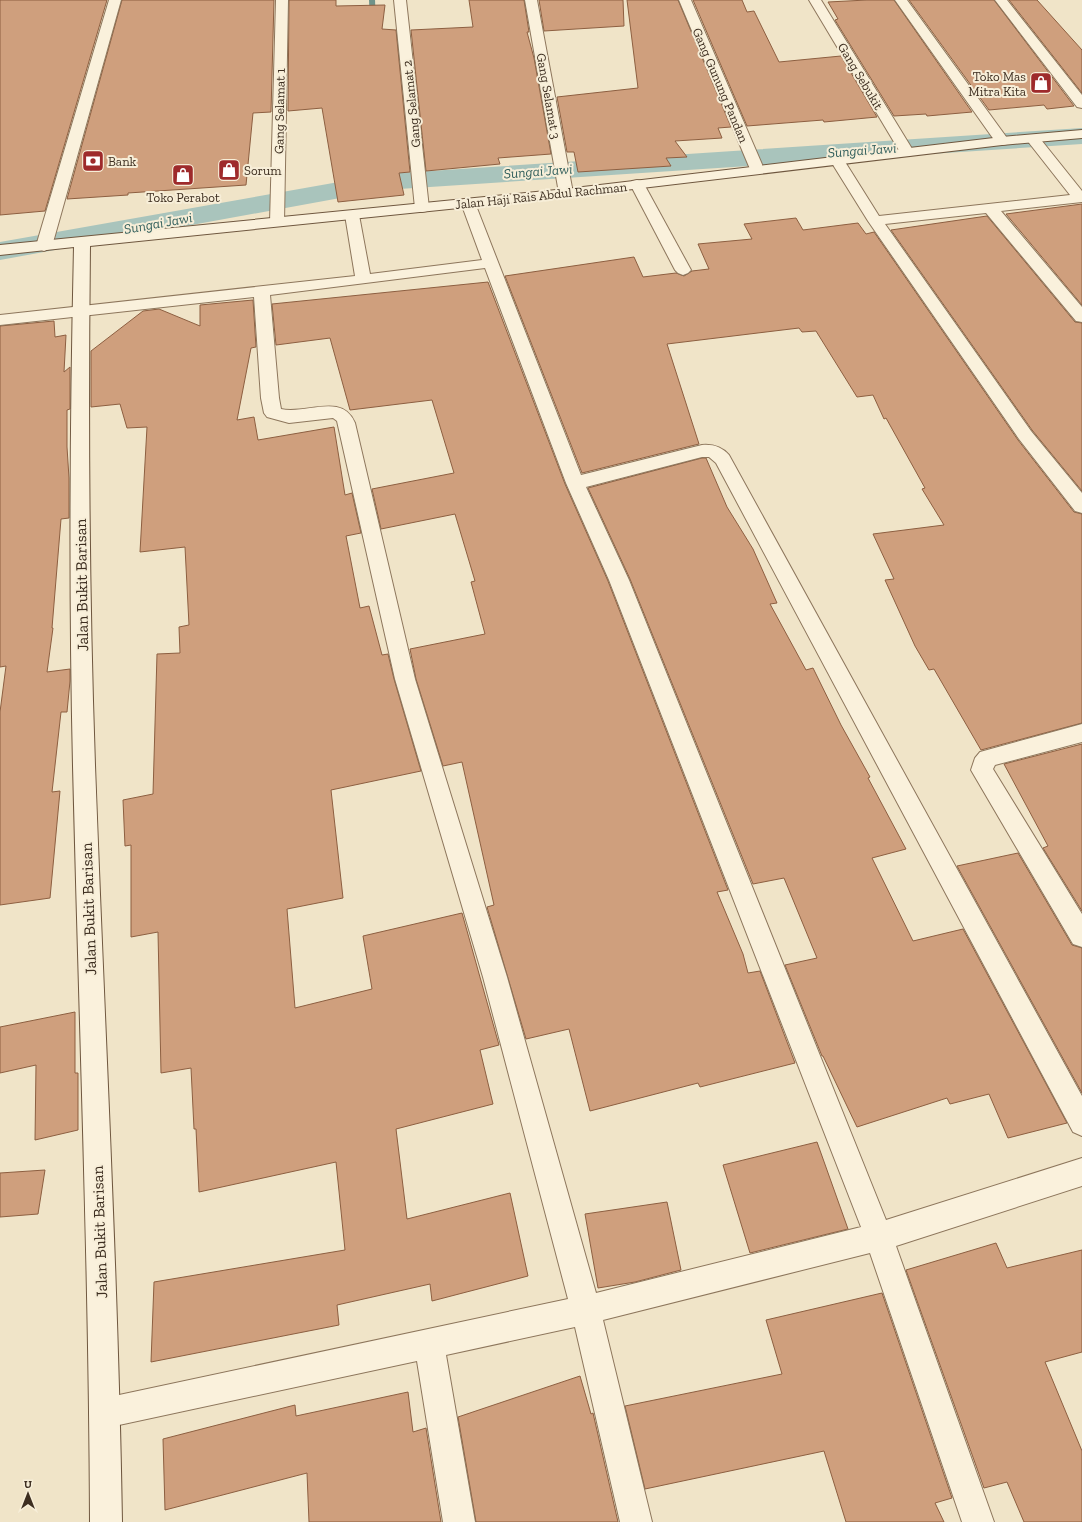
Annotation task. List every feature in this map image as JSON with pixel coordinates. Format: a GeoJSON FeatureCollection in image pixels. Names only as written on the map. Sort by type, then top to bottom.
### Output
{"type":"FeatureCollection","features":[{"type":"Feature","properties":{"kind":"street"},"geometry":{"type":"LineString","coordinates":[[44,246],[115,0]]}},
{"type":"Feature","properties":{"kind":"street","name":"Gang Selamat 1"},"geometry":{"type":"LineString","coordinates":[[276,222],[282,0]]}},
{"type":"Feature","properties":{"kind":"street","name":"Gang Selamat 2"},"geometry":{"type":"LineString","coordinates":[[400,0],[422,208]]}},
{"type":"Feature","properties":{"kind":"street","name":"Gang Selamat 3"},"geometry":{"type":"LineString","coordinates":[[531,0],[566,192]]}},
{"type":"Feature","properties":{"kind":"street","name":"Gang Gunung Pandan"},"geometry":{"type":"LineString","coordinates":[[685,0],[757,169]]}},
{"type":"Feature","properties":{"kind":"street","name":"Gang Sebukit"},"geometry":{"type":"LineString","coordinates":[[815,0],[908,152]]}},
{"type":"Feature","properties":{"kind":"street"},"geometry":{"type":"LineString","coordinates":[[901,0],[1002,141]]}},
{"type":"Feature","properties":{"kind":"street"},"geometry":{"type":"LineString","coordinates":[[1001,0],[1082,104]]}},
{"type":"Feature","properties":{"kind":"street","name":"Jalan Haji Rais Abdul Rachman"},"geometry":{"type":"LineString","coordinates":[[0,250],[44,246],[82,248],[241,225],[276,222],[353,220],[422,208],[470,209],[566,192],[757,169],[840,166],[908,152],[1002,141],[1038,145],[1082,134]]}},
{"type":"Feature","properties":{"kind":"street"},"geometry":{"type":"LineString","coordinates":[[1038,145],[1078,194]]}},
{"type":"Feature","properties":{"kind":"street"},"geometry":{"type":"LineString","coordinates":[[840,166],[872,216],[1025,435],[1082,506]]}},
{"type":"Feature","properties":{"kind":"street"},"geometry":{"type":"LineString","coordinates":[[637,184],[683,270]]}},
{"type":"Feature","properties":{"kind":"street"},"geometry":{"type":"LineString","coordinates":[[872,216],[990,208],[1078,194]]}},
{"type":"Feature","properties":{"kind":"street"},"geometry":{"type":"LineString","coordinates":[[990,208],[1082,318]]}},
{"type":"Feature","properties":{"kind":"street"},"geometry":{"type":"LineString","coordinates":[[470,209],[575,483],[619,580],[879,1237],[978,1522]]}},
{"type":"Feature","properties":{"kind":"street"},"geometry":{"type":"LineString","coordinates":[[353,220],[363,280]]}},
{"type":"Feature","properties":{"kind":"street","name":"Jalan Bukit Barisan"},"geometry":{"type":"LineString","coordinates":[[82,248],[79,425],[84,762],[105,1413],[106,1522]]}},
{"type":"Feature","properties":{"kind":"street"},"geometry":{"type":"LineString","coordinates":[[0,320],[81,304],[262,291],[363,280],[488,257]]}},
{"type":"Feature","properties":{"kind":"street"},"geometry":{"type":"LineString","coordinates":[[262,291],[270,398],[273,413],[288,417],[335,412],[344,418],[348,428],[406,679],[495,977],[586,1310],[636,1522]]}},
{"type":"Feature","properties":{"kind":"street"},"geometry":{"type":"LineString","coordinates":[[575,483],[702,451],[710,450],[717,453],[723,459],[1082,1122]]}},
{"type":"Feature","properties":{"kind":"street"},"geometry":{"type":"LineString","coordinates":[[1082,733],[988,758],[982,765],[982,770],[1082,936]]}},
{"type":"Feature","properties":{"kind":"street"},"geometry":{"type":"LineString","coordinates":[[105,1413],[586,1310],[879,1237],[1082,1172]]}},
{"type":"Feature","properties":{"kind":"street"},"geometry":{"type":"LineString","coordinates":[[429,1343],[459,1522]]}},
{"type":"Feature","properties":{"kind":"building"},"geometry":{"type":"Polygon","coordinates":[[[0,0],[107,0],[45,211],[0,215],[0,0]]]}},
{"type":"Feature","properties":{"kind":"building"},"geometry":{"type":"Polygon","coordinates":[[[122,0],[274,0],[271,112],[253,113],[246,185],[128,193],[128,195],[67,199],[122,0]]]}},
{"type":"Feature","properties":{"kind":"building"},"geometry":{"type":"Polygon","coordinates":[[[289,0],[336,0],[336,6],[385,5],[382,29],[396,30],[410,172],[399,173],[404,195],[338,202],[322,108],[288,111],[289,0]]]}},
{"type":"Feature","properties":{"kind":"building"},"geometry":{"type":"Polygon","coordinates":[[[469,0],[524,0],[529,32],[527,32],[534,58],[551,154],[498,158],[500,164],[426,171],[411,30],[473,27],[469,0]]]}},
{"type":"Feature","properties":{"kind":"building"},"geometry":{"type":"Polygon","coordinates":[[[539,0],[623,0],[624,26],[544,31],[539,0]]]}},
{"type":"Feature","properties":{"kind":"building"},"geometry":{"type":"Polygon","coordinates":[[[627,0],[678,0],[731,127],[718,128],[722,138],[675,141],[687,157],[666,158],[671,166],[578,172],[574,152],[567,152],[557,97],[638,88],[627,0]]]}},
{"type":"Feature","properties":{"kind":"building"},"geometry":{"type":"Polygon","coordinates":[[[693,0],[742,0],[747,12],[754,11],[779,62],[841,56],[877,117],[824,122],[823,120],[747,126],[693,0]]]}},
{"type":"Feature","properties":{"kind":"building"},"geometry":{"type":"Polygon","coordinates":[[[894,0],[972,112],[927,116],[926,114],[894,116],[835,20],[838,19],[828,2],[894,0]]]}},
{"type":"Feature","properties":{"kind":"building"},"geometry":{"type":"Polygon","coordinates":[[[909,0],[994,0],[1074,106],[1047,109],[1044,105],[989,110],[909,0]]]}},
{"type":"Feature","properties":{"kind":"building"},"geometry":{"type":"Polygon","coordinates":[[[1009,0],[1037,0],[1082,50],[1082,93],[1009,0]]]}},
{"type":"Feature","properties":{"kind":"building"},"geometry":{"type":"Polygon","coordinates":[[[1082,204],[1082,305],[1006,214],[1082,204]]]}},
{"type":"Feature","properties":{"kind":"building"},"geometry":{"type":"Polygon","coordinates":[[[987,216],[1075,322],[1082,323],[1082,491],[1032,430],[891,230],[987,216]]]}},
{"type":"Feature","properties":{"kind":"building"},"geometry":{"type":"Polygon","coordinates":[[[796,218],[803,230],[858,223],[866,234],[874,232],[1018,440],[1074,512],[1082,514],[1082,723],[981,750],[934,669],[929,670],[915,646],[885,580],[894,579],[873,534],[944,525],[922,489],[925,488],[886,418],[884,419],[873,395],[857,397],[816,331],[802,332],[799,328],[667,344],[699,444],[582,473],[505,276],[634,257],[643,277],[676,273],[684,276],[692,271],[709,269],[698,244],[752,239],[744,224],[796,218]]]}},
{"type":"Feature","properties":{"kind":"building"},"geometry":{"type":"Polygon","coordinates":[[[488,282],[565,484],[608,581],[728,890],[717,892],[743,954],[748,973],[760,971],[795,1063],[700,1087],[698,1083],[590,1111],[569,1029],[526,1039],[487,907],[494,905],[462,762],[443,766],[416,679],[410,649],[485,634],[471,582],[475,581],[455,514],[381,529],[372,489],[454,473],[432,400],[350,410],[330,338],[276,345],[272,304],[488,282]]]}},
{"type":"Feature","properties":{"kind":"building"},"geometry":{"type":"Polygon","coordinates":[[[253,300],[256,347],[251,348],[237,420],[254,417],[258,440],[334,427],[345,495],[352,493],[361,533],[346,536],[360,608],[369,606],[382,655],[388,654],[421,771],[331,790],[343,898],[287,909],[295,1008],[372,989],[363,936],[462,913],[499,1045],[480,1050],[493,1104],[396,1129],[407,1219],[510,1193],[528,1276],[432,1301],[430,1284],[337,1305],[339,1325],[151,1362],[154,1282],[345,1250],[336,1162],[199,1192],[191,1068],[161,1073],[158,932],[131,937],[131,845],[125,846],[123,800],[153,794],[157,654],[180,653],[179,627],[189,625],[185,547],[140,552],[147,427],[127,428],[120,404],[91,407],[91,351],[143,311],[159,309],[200,326],[200,305],[253,300]]]}},
{"type":"Feature","properties":{"kind":"building"},"geometry":{"type":"Polygon","coordinates":[[[54,321],[55,337],[66,335],[64,372],[70,367],[70,409],[67,410],[69,518],[61,519],[53,628],[47,672],[70,669],[67,712],[61,712],[52,792],[60,791],[50,898],[0,905],[0,712],[6,666],[0,667],[0,326],[54,321]]]}},
{"type":"Feature","properties":{"kind":"building"},"geometry":{"type":"Polygon","coordinates":[[[706,458],[727,507],[753,549],[777,603],[770,604],[806,670],[813,668],[841,725],[870,777],[868,778],[906,849],[872,858],[913,941],[963,929],[1067,1123],[1008,1138],[989,1094],[950,1104],[947,1098],[857,1127],[822,1056],[785,965],[817,958],[784,878],[753,884],[630,579],[588,488],[706,458]]]}},
{"type":"Feature","properties":{"kind":"building"},"geometry":{"type":"Polygon","coordinates":[[[1082,744],[1082,911],[1043,848],[1048,846],[1004,764],[1082,744]]]}},
{"type":"Feature","properties":{"kind":"building"},"geometry":{"type":"Polygon","coordinates":[[[1018,853],[1072,945],[1082,948],[1082,1093],[957,866],[1018,853]]]}},
{"type":"Feature","properties":{"kind":"building"},"geometry":{"type":"Polygon","coordinates":[[[75,1012],[75,1073],[78,1073],[78,1130],[35,1140],[36,1065],[0,1073],[0,1027],[75,1012]]]}},
{"type":"Feature","properties":{"kind":"building"},"geometry":{"type":"Polygon","coordinates":[[[817,1142],[848,1229],[750,1253],[723,1165],[817,1142]]]}},
{"type":"Feature","properties":{"kind":"building"},"geometry":{"type":"Polygon","coordinates":[[[45,1170],[38,1214],[0,1217],[0,1173],[45,1170]]]}},
{"type":"Feature","properties":{"kind":"building"},"geometry":{"type":"Polygon","coordinates":[[[667,1202],[681,1270],[635,1282],[598,1288],[585,1214],[667,1202]]]}},
{"type":"Feature","properties":{"kind":"building"},"geometry":{"type":"Polygon","coordinates":[[[996,1243],[1007,1268],[1082,1250],[1082,1352],[1045,1362],[1082,1451],[1082,1522],[1024,1522],[1007,1482],[984,1488],[906,1270],[996,1243]]]}},
{"type":"Feature","properties":{"kind":"building"},"geometry":{"type":"Polygon","coordinates":[[[882,1293],[952,1498],[935,1503],[944,1522],[846,1522],[824,1451],[645,1489],[625,1406],[782,1374],[766,1320],[882,1293]]]}},
{"type":"Feature","properties":{"kind":"building"},"geometry":{"type":"Polygon","coordinates":[[[580,1376],[591,1414],[593,1413],[618,1522],[476,1522],[458,1417],[580,1376]]]}},
{"type":"Feature","properties":{"kind":"building"},"geometry":{"type":"Polygon","coordinates":[[[408,1392],[413,1432],[426,1428],[441,1522],[309,1522],[307,1473],[165,1510],[163,1439],[295,1405],[296,1416],[408,1392]]]}},
{"type":"Feature","properties":{"kind":"waterway"},"geometry":{"type":"LineString","coordinates":[[372,0],[373,21]]}},
{"type":"Feature","properties":{"kind":"waterway","name":"Sungai Jawi"},"geometry":{"type":"LineString","coordinates":[[0,251],[384,182],[1082,136]]}},
{"type":"Feature","properties":{"kind":"place","name":"Toko Mas Mitra Kita"},"geometry":{"type":"Point","coordinates":[1041,83]}},
{"type":"Feature","properties":{"kind":"place","name":"Bank"},"geometry":{"type":"Point","coordinates":[93,161]}},
{"type":"Feature","properties":{"kind":"place","name":"Sorum"},"geometry":{"type":"Point","coordinates":[229,170]}},
{"type":"Feature","properties":{"kind":"place","name":"Toko Perabot"},"geometry":{"type":"Point","coordinates":[183,175]}}]}
